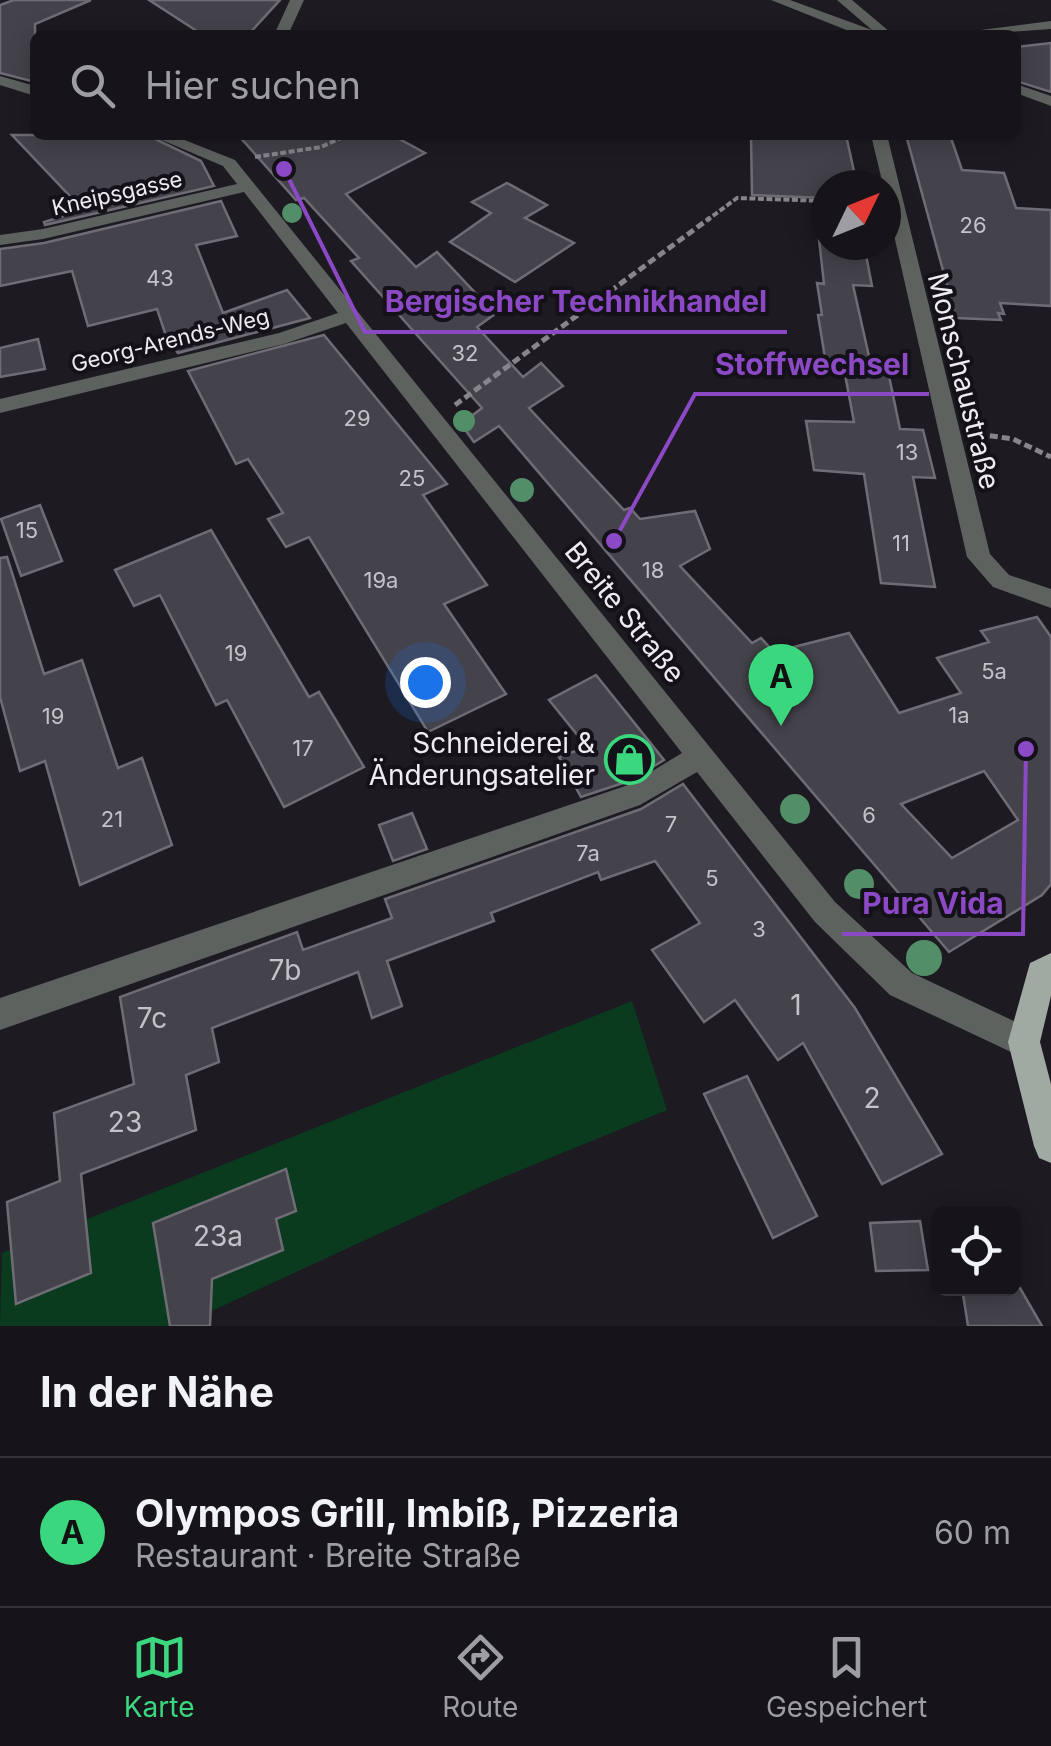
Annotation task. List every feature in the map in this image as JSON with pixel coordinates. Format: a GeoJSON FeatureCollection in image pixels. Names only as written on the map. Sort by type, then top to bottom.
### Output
{"type":"FeatureCollection","features":[{"type":"Feature","properties":{"kind":"main road"},"geometry":{"type":"LineString","coordinates":[[1051,968],[1042,974],[1024,1042],[1051,1146]]}},
{"type":"Feature","properties":{"kind":"street"},"geometry":{"type":"LineString","coordinates":[[283,30],[296,0]]}},
{"type":"Feature","properties":{"kind":"street"},"geometry":{"type":"LineString","coordinates":[[778,0],[859,30]]}},
{"type":"Feature","properties":{"kind":"street"},"geometry":{"type":"LineString","coordinates":[[844,0],[881,30]]}},
{"type":"Feature","properties":{"kind":"street"},"geometry":{"type":"LineString","coordinates":[[1008,30],[1051,24]]}},
{"type":"Feature","properties":{"kind":"street"},"geometry":{"type":"LineString","coordinates":[[0,80],[30,89]]}},
{"type":"Feature","properties":{"kind":"street"},"geometry":{"type":"LineString","coordinates":[[1021,90],[1051,101]]}},
{"type":"Feature","properties":{"kind":"street"},"geometry":{"type":"LineString","coordinates":[[176,140],[227,154]]}},
{"type":"Feature","properties":{"kind":"street","name":"Monschaustraße"},"geometry":{"type":"LineString","coordinates":[[879,140],[979,557],[1002,582],[1051,599]]}},
{"type":"Feature","properties":{"kind":"street","name":"Breite Straße"},"geometry":{"type":"LineString","coordinates":[[227,154],[244,187],[825,912],[900,984],[1024,1042]]}},
{"type":"Feature","properties":{"kind":"street","name":"Kneipsgasse"},"geometry":{"type":"LineString","coordinates":[[0,240],[43,234],[244,187]]}},
{"type":"Feature","properties":{"kind":"street","name":"Georg-Arends-Weg"},"geometry":{"type":"LineString","coordinates":[[0,406],[284,338],[349,316]]}},
{"type":"Feature","properties":{"kind":"street"},"geometry":{"type":"LineString","coordinates":[[0,1014],[640,792],[702,754]]}},
{"type":"Feature","properties":{"kind":"path"},"geometry":{"type":"LineString","coordinates":[[227,154],[321,147],[336,140]]}},
{"type":"Feature","properties":{"kind":"path"},"geometry":{"type":"LineString","coordinates":[[433,422],[737,198],[811,200]]}},
{"type":"Feature","properties":{"kind":"path"},"geometry":{"type":"LineString","coordinates":[[948,428],[1013,440],[1051,457]]}},
{"type":"Feature","properties":{"kind":"green space"},"geometry":{"type":"Polygon","coordinates":[[[632,1001],[667,1110],[489,1183],[179,1326],[0,1326],[2,1253],[632,1001]]]}},
{"type":"Feature","properties":{"kind":"building"},"geometry":{"type":"Polygon","coordinates":[[[14,0],[91,0],[35,24],[35,30],[30,30],[30,81],[0,73],[0,5],[14,0]]]}},
{"type":"Feature","properties":{"kind":"building"},"geometry":{"type":"Polygon","coordinates":[[[149,0],[280,0],[253,30],[195,30],[149,0]]]}},
{"type":"Feature","properties":{"kind":"building"},"geometry":{"type":"Polygon","coordinates":[[[1051,43],[1051,92],[1021,83],[1021,46],[1051,43]]]}},
{"type":"Feature","properties":{"kind":"building"},"geometry":{"type":"Polygon","coordinates":[[[12,135],[30,135],[30,140],[157,140],[201,161],[214,186],[45,225],[44,222],[83,210],[12,135]]]}},
{"type":"Feature","properties":{"kind":"building"},"geometry":{"type":"Polygon","coordinates":[[[242,140],[401,140],[425,153],[346,194],[416,267],[437,252],[495,314],[477,327],[523,377],[541,363],[563,386],[529,408],[624,510],[630,508],[640,519],[695,511],[710,549],[680,566],[752,643],[761,638],[774,652],[849,633],[899,713],[961,693],[937,658],[989,642],[981,631],[1037,617],[1051,637],[1051,884],[1042,895],[949,952],[499,426],[474,442],[461,424],[482,408],[351,261],[359,258],[304,198],[296,200],[242,140]],[[984,771],[901,804],[952,858],[1018,820],[984,771]]]}},
{"type":"Feature","properties":{"kind":"building"},"geometry":{"type":"Polygon","coordinates":[[[751,140],[847,140],[854,170],[811,170],[811,197],[752,195],[751,140]]]}},
{"type":"Feature","properties":{"kind":"building"},"geometry":{"type":"Polygon","coordinates":[[[907,140],[952,140],[962,170],[1004,173],[1016,208],[1051,210],[1051,306],[1000,303],[1004,314],[998,313],[1001,320],[956,318],[907,140]]]}},
{"type":"Feature","properties":{"kind":"building"},"geometry":{"type":"Polygon","coordinates":[[[507,183],[547,205],[525,218],[574,243],[515,282],[450,242],[491,213],[472,202],[507,183]]]}},
{"type":"Feature","properties":{"kind":"building"},"geometry":{"type":"Polygon","coordinates":[[[221,201],[237,236],[196,245],[223,313],[287,290],[310,318],[178,353],[166,336],[157,309],[88,326],[72,271],[0,286],[0,249],[44,243],[221,201]]]}},
{"type":"Feature","properties":{"kind":"building"},"geometry":{"type":"Polygon","coordinates":[[[821,260],[867,260],[872,286],[853,285],[870,361],[825,358],[817,283],[824,284],[821,260]]]}},
{"type":"Feature","properties":{"kind":"building"},"geometry":{"type":"Polygon","coordinates":[[[324,335],[447,484],[423,495],[487,585],[444,604],[506,694],[428,732],[309,537],[286,547],[268,519],[283,513],[248,459],[236,464],[188,371],[324,335]]]}},
{"type":"Feature","properties":{"kind":"building"},"geometry":{"type":"Polygon","coordinates":[[[38,339],[45,369],[0,377],[0,348],[38,339]]]}},
{"type":"Feature","properties":{"kind":"building"},"geometry":{"type":"Polygon","coordinates":[[[844,369],[888,371],[900,429],[923,430],[935,478],[913,477],[935,587],[881,583],[864,474],[814,470],[806,421],[854,422],[844,369]]]}},
{"type":"Feature","properties":{"kind":"building"},"geometry":{"type":"Polygon","coordinates":[[[40,505],[62,561],[21,576],[1,519],[40,505]]]}},
{"type":"Feature","properties":{"kind":"building"},"geometry":{"type":"Polygon","coordinates":[[[211,530],[309,697],[319,692],[364,767],[284,807],[227,700],[216,705],[160,595],[134,606],[115,570],[211,530]]]}},
{"type":"Feature","properties":{"kind":"building"},"geometry":{"type":"Polygon","coordinates":[[[7,557],[44,674],[82,660],[118,768],[142,758],[172,845],[80,885],[45,761],[20,771],[0,697],[0,558],[7,557]]]}},
{"type":"Feature","properties":{"kind":"building"},"geometry":{"type":"Polygon","coordinates":[[[596,675],[664,760],[629,781],[581,797],[559,757],[587,747],[549,700],[596,675]]]}},
{"type":"Feature","properties":{"kind":"building"},"geometry":{"type":"Polygon","coordinates":[[[683,784],[855,1008],[942,1154],[882,1184],[803,1043],[778,1060],[735,1000],[704,1022],[652,950],[700,923],[655,861],[601,880],[598,872],[491,913],[494,921],[387,961],[402,1006],[372,1018],[358,972],[212,1028],[219,1062],[186,1075],[196,1130],[81,1174],[91,1273],[16,1304],[7,1202],[60,1181],[54,1113],[134,1084],[120,997],[297,932],[303,950],[392,918],[385,899],[641,809],[683,784]]]}},
{"type":"Feature","properties":{"kind":"building"},"geometry":{"type":"Polygon","coordinates":[[[412,813],[427,849],[393,861],[379,825],[412,813]]]}},
{"type":"Feature","properties":{"kind":"building"},"geometry":{"type":"Polygon","coordinates":[[[747,1076],[817,1216],[773,1238],[704,1094],[747,1076]]]}},
{"type":"Feature","properties":{"kind":"building"},"geometry":{"type":"Polygon","coordinates":[[[286,1169],[296,1211],[276,1219],[283,1250],[212,1279],[210,1326],[170,1326],[153,1223],[286,1169]]]}},
{"type":"Feature","properties":{"kind":"building"},"geometry":{"type":"Polygon","coordinates":[[[920,1221],[928,1270],[876,1271],[870,1223],[920,1221]]]}},
{"type":"Feature","properties":{"kind":"building"},"geometry":{"type":"Polygon","coordinates":[[[1021,1290],[1042,1326],[968,1326],[963,1296],[1021,1296],[1021,1290]]]}},
{"type":"Feature","properties":{"kind":"place","name":"Bergischer Technikhandel"},"geometry":{"type":"Point","coordinates":[284,169]}},
{"type":"Feature","properties":{"kind":"place","name":"Stoffwechsel"},"geometry":{"type":"Point","coordinates":[614,541]}},
{"type":"Feature","properties":{"kind":"place","name":"Olympos Grill, Imbiß, Pizzeria"},"geometry":{"type":"Point","coordinates":[781,726]}},
{"type":"Feature","properties":{"kind":"place","name":"Pura Vida"},"geometry":{"type":"Point","coordinates":[1026,749]}},
{"type":"Feature","properties":{"kind":"place","name":"Schneiderei & Änderungsatelier"},"geometry":{"type":"Point","coordinates":[630,759]}}]}
